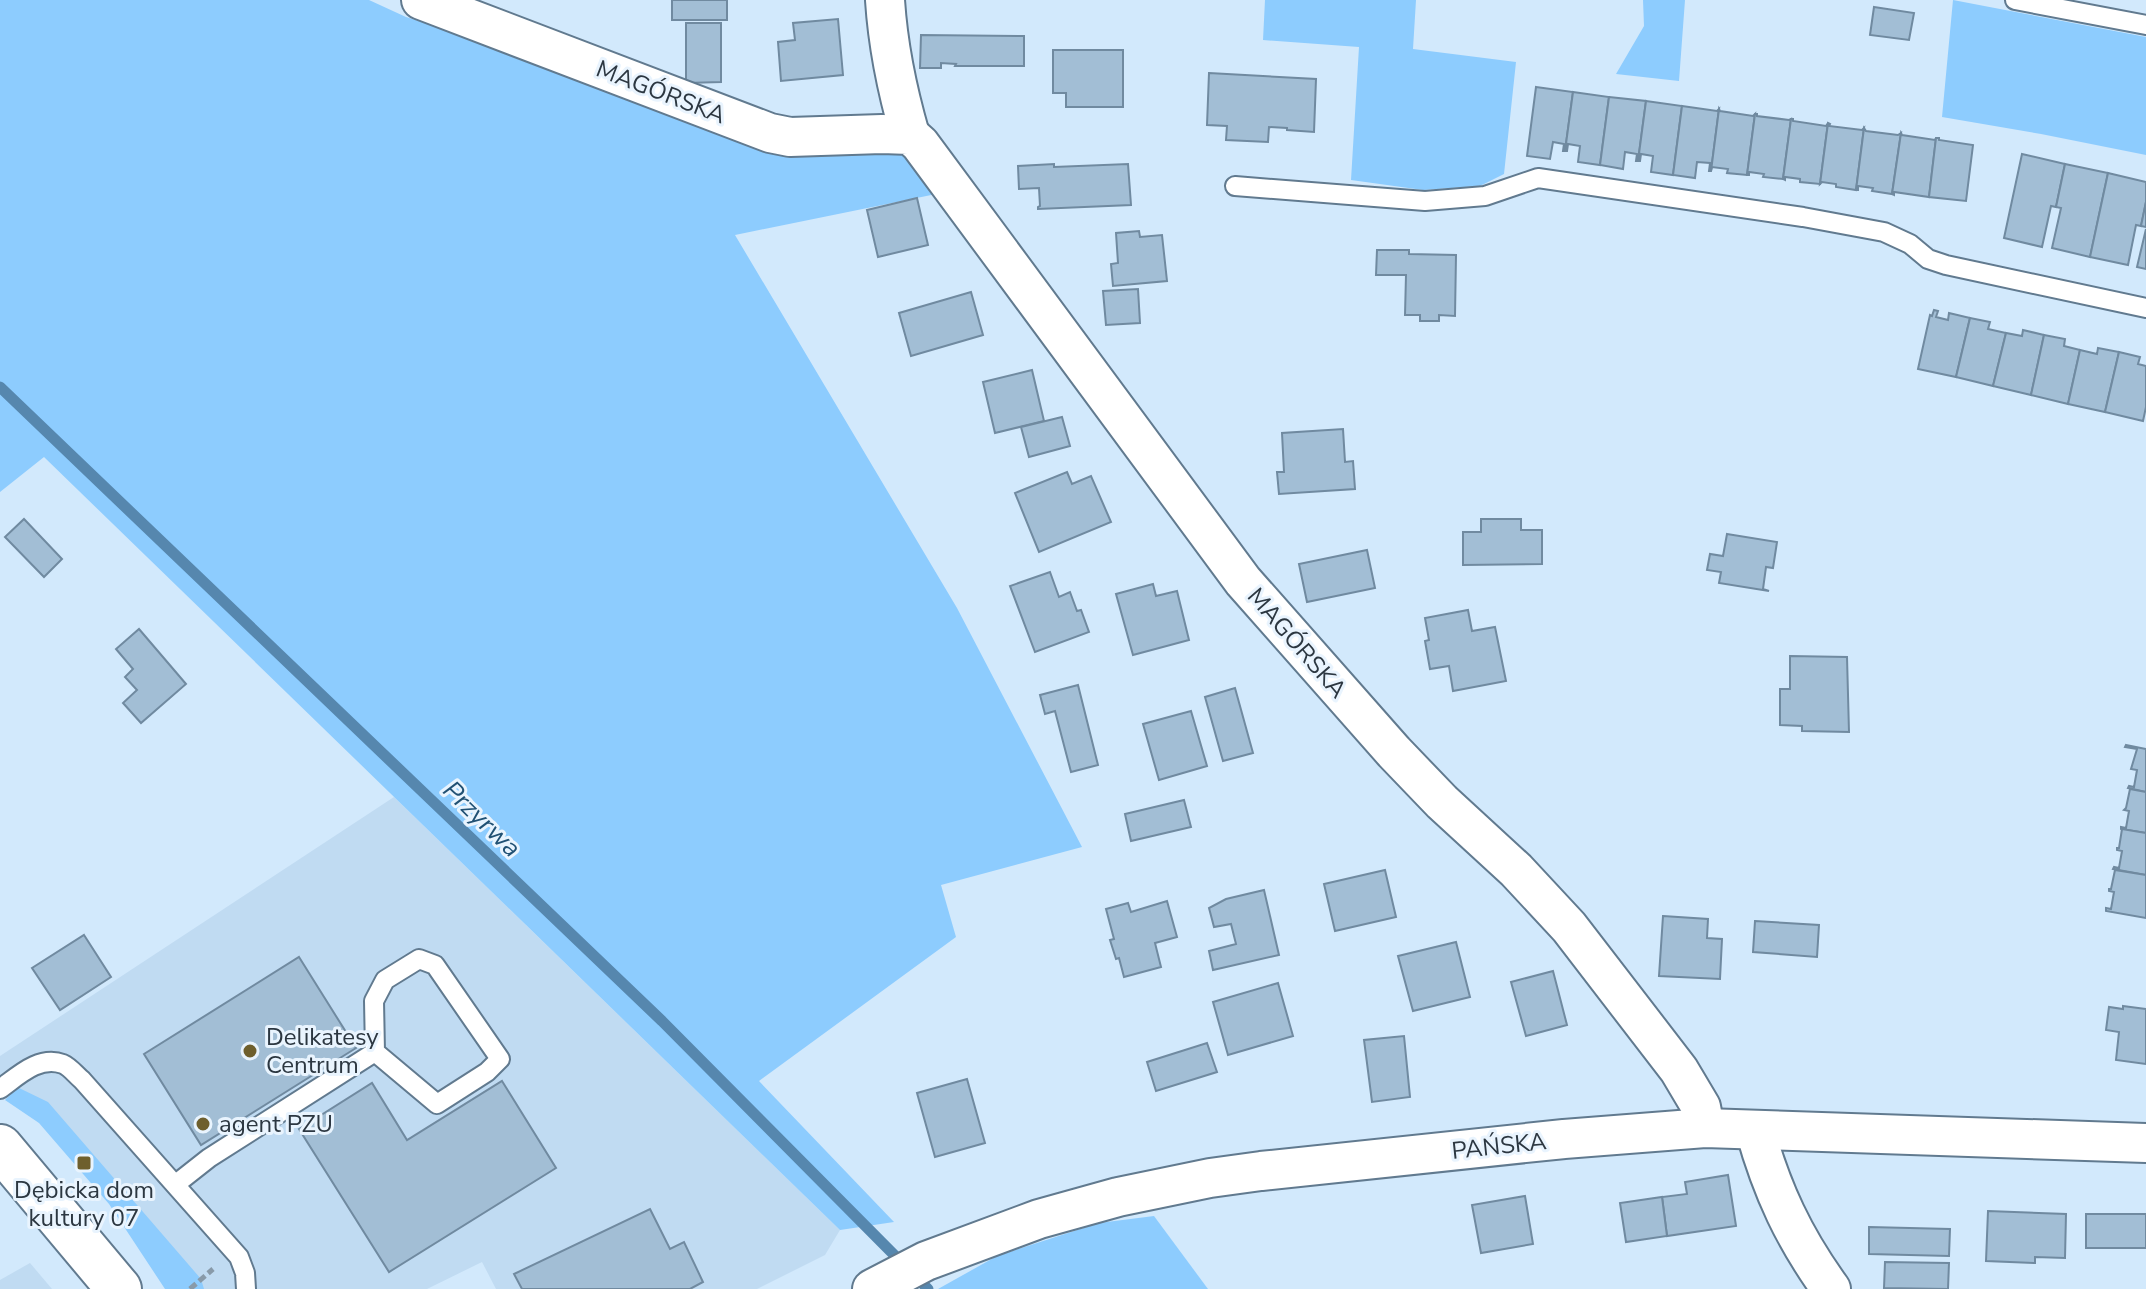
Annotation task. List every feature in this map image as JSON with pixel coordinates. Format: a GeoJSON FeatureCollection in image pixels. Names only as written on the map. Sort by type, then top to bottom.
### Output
{"type":"FeatureCollection","features":[{"type":"Feature","properties":{"kind":"street","name":"MAGÓRSKA"},"geometry":{"type":"LineString","coordinates":[[421,0],[770,133],[790,137],[910,135]]}},
{"type":"Feature","properties":{"kind":"street","name":"MAGÓRSKA"},"geometry":{"type":"LineString","coordinates":[[885,0],[893,71],[910,135],[938,167],[1243,581],[1394,752],[1442,802],[1516,870],[1569,927],[1679,1070],[1701,1107],[1705,1128]]}},
{"type":"Feature","properties":{"kind":"street","name":"PAŃSKA"},"geometry":{"type":"LineString","coordinates":[[879,1286],[926,1261],[1039,1219],[1118,1197],[1210,1178],[1433,1152],[1705,1128],[2146,1143]]}},
{"type":"Feature","properties":{"kind":"street"},"geometry":{"type":"LineString","coordinates":[[1755,1130],[1779,1204],[1808,1258],[1831,1289]]}},
{"type":"Feature","properties":{"kind":"street"},"geometry":{"type":"LineString","coordinates":[[0,1147],[119,1289]]}},
{"type":"Feature","properties":{"kind":"lane"},"geometry":{"type":"LineString","coordinates":[[2015,0],[2146,25]]}},
{"type":"Feature","properties":{"kind":"lane"},"geometry":{"type":"LineString","coordinates":[[1235,186],[1425,201],[1485,196],[1538,178],[1884,232],[1910,244],[1928,259],[1946,265],[2146,308]]}},
{"type":"Feature","properties":{"kind":"lane"},"geometry":{"type":"LineString","coordinates":[[419,959],[435,965],[500,1059],[487,1072],[437,1104],[375,1052],[374,1001],[385,980],[419,959]]}},
{"type":"Feature","properties":{"kind":"lane"},"geometry":{"type":"LineString","coordinates":[[176,1184],[209,1158],[375,1052]]}},
{"type":"Feature","properties":{"kind":"lane"},"geometry":{"type":"LineString","coordinates":[[0,1089],[33,1066],[52,1061],[66,1065],[239,1257],[245,1273],[246,1289]]}},
{"type":"Feature","properties":{"kind":"shaded area"},"geometry":{"type":"Polygon","coordinates":[[[0,0],[369,0],[406,17],[580,72],[901,146],[946,192],[735,235],[957,608],[1082,847],[941,885],[956,937],[759,1081],[894,1222],[840,1230],[44,457],[0,492],[0,0]]]}},
{"type":"Feature","properties":{"kind":"shaded area"},"geometry":{"type":"Polygon","coordinates":[[[1265,0],[1416,0],[1413,49],[1516,62],[1504,174],[1480,186],[1423,190],[1351,180],[1359,47],[1263,40],[1265,0]]]}},
{"type":"Feature","properties":{"kind":"shaded area"},"geometry":{"type":"Polygon","coordinates":[[[1643,0],[1685,0],[1679,81],[1616,74],[1644,26],[1643,0]]]}},
{"type":"Feature","properties":{"kind":"shaded area"},"geometry":{"type":"Polygon","coordinates":[[[1953,0],[2146,37],[2146,155],[1942,117],[1953,0]]]}},
{"type":"Feature","properties":{"kind":"shaded area"},"geometry":{"type":"Polygon","coordinates":[[[394,797],[840,1230],[825,1255],[757,1289],[496,1289],[482,1262],[427,1289],[185,1289],[22,1096],[0,1076],[0,1056],[394,797]]]}},
{"type":"Feature","properties":{"kind":"shaded area"},"geometry":{"type":"Polygon","coordinates":[[[17,1087],[48,1102],[201,1279],[204,1289],[165,1289],[109,1204],[39,1123],[5,1100],[17,1087]]]}},
{"type":"Feature","properties":{"kind":"shaded area"},"geometry":{"type":"Polygon","coordinates":[[[1154,1216],[1208,1289],[938,1289],[997,1256],[1099,1223],[1154,1216]]]}},
{"type":"Feature","properties":{"kind":"shaded area"},"geometry":{"type":"Polygon","coordinates":[[[30,1263],[52,1289],[0,1289],[0,1280],[30,1263]]]}},
{"type":"Feature","properties":{"kind":"building"},"geometry":{"type":"Polygon","coordinates":[[[672,0],[727,0],[727,20],[672,20],[672,0]]]}},
{"type":"Feature","properties":{"kind":"building"},"geometry":{"type":"Polygon","coordinates":[[[1874,7],[1914,13],[1909,40],[1870,35],[1874,7]]]}},
{"type":"Feature","properties":{"kind":"building"},"geometry":{"type":"Polygon","coordinates":[[[838,19],[843,75],[781,81],[778,42],[795,40],[793,23],[838,19]]]}},
{"type":"Feature","properties":{"kind":"building"},"geometry":{"type":"Polygon","coordinates":[[[686,23],[721,23],[721,82],[686,83],[686,23]]]}},
{"type":"Feature","properties":{"kind":"building"},"geometry":{"type":"Polygon","coordinates":[[[921,35],[1024,36],[1024,66],[955,66],[941,63],[941,68],[920,68],[921,35]]]}},
{"type":"Feature","properties":{"kind":"building"},"geometry":{"type":"Polygon","coordinates":[[[1053,50],[1123,50],[1123,107],[1066,107],[1066,93],[1053,93],[1053,50]]]}},
{"type":"Feature","properties":{"kind":"building"},"geometry":{"type":"Polygon","coordinates":[[[1209,73],[1316,79],[1314,132],[1269,127],[1268,142],[1226,140],[1227,126],[1207,125],[1209,73]]]}},
{"type":"Feature","properties":{"kind":"building"},"geometry":{"type":"Polygon","coordinates":[[[1536,87],[1573,92],[1565,151],[1564,144],[1553,142],[1550,159],[1527,156],[1536,87]]]}},
{"type":"Feature","properties":{"kind":"building"},"geometry":{"type":"Polygon","coordinates":[[[1573,92],[1609,97],[1600,165],[1578,162],[1580,146],[1568,144],[1565,151],[1573,92]]]}},
{"type":"Feature","properties":{"kind":"building"},"geometry":{"type":"Polygon","coordinates":[[[1609,97],[1646,101],[1638,161],[1637,154],[1625,152],[1623,169],[1600,165],[1609,97]]]}},
{"type":"Feature","properties":{"kind":"building"},"geometry":{"type":"Polygon","coordinates":[[[1646,101],[1682,106],[1673,175],[1651,172],[1653,156],[1641,154],[1638,161],[1646,101]]]}},
{"type":"Feature","properties":{"kind":"building"},"geometry":{"type":"Polygon","coordinates":[[[1682,106],[1719,109],[1711,171],[1710,163],[1697,162],[1695,178],[1673,175],[1682,106]]]}},
{"type":"Feature","properties":{"kind":"building"},"geometry":{"type":"Polygon","coordinates":[[[1719,109],[1755,114],[1747,175],[1727,173],[1728,169],[1712,167],[1711,171],[1719,109]]]}},
{"type":"Feature","properties":{"kind":"building"},"geometry":{"type":"Polygon","coordinates":[[[1755,114],[1791,119],[1783,179],[1749,172],[1747,175],[1755,114]]]}},
{"type":"Feature","properties":{"kind":"building"},"geometry":{"type":"Polygon","coordinates":[[[1791,119],[1826,126],[1828,123],[1820,184],[1783,179],[1791,119]]]}},
{"type":"Feature","properties":{"kind":"building"},"geometry":{"type":"Polygon","coordinates":[[[1828,123],[1829,126],[1864,128],[1856,190],[1836,187],[1836,184],[1820,184],[1828,123]]]}},
{"type":"Feature","properties":{"kind":"building"},"geometry":{"type":"Polygon","coordinates":[[[1864,128],[1866,131],[1901,133],[1892,194],[1858,186],[1856,190],[1864,128]]]}},
{"type":"Feature","properties":{"kind":"building"},"geometry":{"type":"Polygon","coordinates":[[[1901,133],[1936,138],[1929,197],[1892,194],[1901,133]]]}},
{"type":"Feature","properties":{"kind":"building"},"geometry":{"type":"Polygon","coordinates":[[[1936,138],[1973,145],[1966,201],[1929,197],[1936,138]]]}},
{"type":"Feature","properties":{"kind":"building"},"geometry":{"type":"Polygon","coordinates":[[[2022,154],[2065,164],[2056,207],[2051,206],[2042,247],[2004,238],[2022,154]]]}},
{"type":"Feature","properties":{"kind":"building"},"geometry":{"type":"Polygon","coordinates":[[[1054,164],[1054,167],[1128,164],[1131,205],[1038,209],[1039,188],[1019,189],[1018,166],[1054,164]]]}},
{"type":"Feature","properties":{"kind":"building"},"geometry":{"type":"Polygon","coordinates":[[[2065,164],[2108,173],[2090,257],[2052,248],[2061,208],[2056,207],[2065,164]]]}},
{"type":"Feature","properties":{"kind":"building"},"geometry":{"type":"Polygon","coordinates":[[[2108,173],[2146,182],[2141,226],[2136,225],[2128,265],[2090,257],[2108,173]]]}},
{"type":"Feature","properties":{"kind":"building"},"geometry":{"type":"Polygon","coordinates":[[[917,198],[928,245],[878,257],[867,210],[917,198]]]}},
{"type":"Feature","properties":{"kind":"building"},"geometry":{"type":"Polygon","coordinates":[[[2146,202],[2146,227],[2141,226],[2146,202]]]}},
{"type":"Feature","properties":{"kind":"building"},"geometry":{"type":"Polygon","coordinates":[[[2146,229],[2146,269],[2137,267],[2146,229]]]}},
{"type":"Feature","properties":{"kind":"building"},"geometry":{"type":"Polygon","coordinates":[[[1139,231],[1140,237],[1162,235],[1167,281],[1113,286],[1111,264],[1118,263],[1116,233],[1139,231]]]}},
{"type":"Feature","properties":{"kind":"building"},"geometry":{"type":"Polygon","coordinates":[[[1377,250],[1456,255],[1455,316],[1439,315],[1439,321],[1420,321],[1420,315],[1405,315],[1406,275],[1376,275],[1377,250]]]}},
{"type":"Feature","properties":{"kind":"building"},"geometry":{"type":"Polygon","coordinates":[[[1138,289],[1140,323],[1106,325],[1103,291],[1138,289]]]}},
{"type":"Feature","properties":{"kind":"building"},"geometry":{"type":"Polygon","coordinates":[[[971,292],[983,335],[911,356],[899,313],[971,292]]]}},
{"type":"Feature","properties":{"kind":"building"},"geometry":{"type":"Polygon","coordinates":[[[1934,310],[1938,311],[1936,317],[1948,320],[1949,313],[1970,318],[1956,377],[1918,369],[1930,315],[1934,310]]]}},
{"type":"Feature","properties":{"kind":"building"},"geometry":{"type":"Polygon","coordinates":[[[1970,318],[1990,322],[1988,329],[2006,333],[1993,386],[1956,377],[1970,318]]]}},
{"type":"Feature","properties":{"kind":"building"},"geometry":{"type":"Polygon","coordinates":[[[2023,330],[2044,335],[2031,395],[1993,386],[2006,333],[2022,336],[2023,330]]]}},
{"type":"Feature","properties":{"kind":"building"},"geometry":{"type":"Polygon","coordinates":[[[2044,335],[2065,339],[2064,346],[2080,350],[2068,404],[2031,395],[2044,335]]]}},
{"type":"Feature","properties":{"kind":"building"},"geometry":{"type":"Polygon","coordinates":[[[2098,348],[2119,352],[2105,412],[2068,404],[2080,350],[2097,354],[2098,348]]]}},
{"type":"Feature","properties":{"kind":"building"},"geometry":{"type":"Polygon","coordinates":[[[2119,352],[2140,357],[2138,364],[2146,366],[2143,421],[2105,412],[2119,352]]]}},
{"type":"Feature","properties":{"kind":"building"},"geometry":{"type":"Polygon","coordinates":[[[1032,370],[1044,421],[995,433],[983,382],[1032,370]]]}},
{"type":"Feature","properties":{"kind":"building"},"geometry":{"type":"Polygon","coordinates":[[[1062,417],[1070,446],[1029,457],[1021,427],[1062,417]]]}},
{"type":"Feature","properties":{"kind":"building"},"geometry":{"type":"Polygon","coordinates":[[[1343,429],[1345,462],[1353,461],[1355,489],[1279,494],[1277,472],[1284,472],[1282,433],[1343,429]]]}},
{"type":"Feature","properties":{"kind":"building"},"geometry":{"type":"Polygon","coordinates":[[[1067,472],[1072,484],[1091,476],[1111,522],[1039,552],[1015,493],[1067,472]]]}},
{"type":"Feature","properties":{"kind":"building"},"geometry":{"type":"Polygon","coordinates":[[[24,519],[62,559],[44,577],[5,537],[24,519]]]}},
{"type":"Feature","properties":{"kind":"building"},"geometry":{"type":"Polygon","coordinates":[[[1481,519],[1521,519],[1521,530],[1542,530],[1542,564],[1463,565],[1463,532],[1481,532],[1481,519]]]}},
{"type":"Feature","properties":{"kind":"building"},"geometry":{"type":"Polygon","coordinates":[[[1727,534],[1777,542],[1773,568],[1766,567],[1763,589],[1769,591],[1719,583],[1721,572],[1707,570],[1710,554],[1723,556],[1727,534]]]}},
{"type":"Feature","properties":{"kind":"building"},"geometry":{"type":"Polygon","coordinates":[[[1367,550],[1375,588],[1307,602],[1299,564],[1367,550]]]}},
{"type":"Feature","properties":{"kind":"building"},"geometry":{"type":"Polygon","coordinates":[[[1050,572],[1059,597],[1070,592],[1089,632],[1035,652],[1010,586],[1050,572]]]}},
{"type":"Feature","properties":{"kind":"building"},"geometry":{"type":"Polygon","coordinates":[[[1153,584],[1156,596],[1177,591],[1189,640],[1133,655],[1116,594],[1153,584]]]}},
{"type":"Feature","properties":{"kind":"building"},"geometry":{"type":"Polygon","coordinates":[[[1468,610],[1472,631],[1495,627],[1506,681],[1453,691],[1449,666],[1430,669],[1425,618],[1468,610]]]}},
{"type":"Feature","properties":{"kind":"building"},"geometry":{"type":"Polygon","coordinates":[[[139,629],[186,684],[141,723],[123,703],[137,690],[125,677],[133,669],[116,649],[139,629]]]}},
{"type":"Feature","properties":{"kind":"building"},"geometry":{"type":"Polygon","coordinates":[[[1790,656],[1847,657],[1849,732],[1802,731],[1802,726],[1780,725],[1780,689],[1790,689],[1790,656]]]}},
{"type":"Feature","properties":{"kind":"building"},"geometry":{"type":"Polygon","coordinates":[[[1078,685],[1098,765],[1071,772],[1055,711],[1045,714],[1040,695],[1078,685]]]}},
{"type":"Feature","properties":{"kind":"building"},"geometry":{"type":"Polygon","coordinates":[[[1235,688],[1253,753],[1223,761],[1205,697],[1235,688]]]}},
{"type":"Feature","properties":{"kind":"building"},"geometry":{"type":"Polygon","coordinates":[[[1191,711],[1207,766],[1159,780],[1143,724],[1191,711]]]}},
{"type":"Feature","properties":{"kind":"building"},"geometry":{"type":"Polygon","coordinates":[[[2126,745],[2146,749],[2146,792],[2128,788],[2134,787],[2137,770],[2131,769],[2137,749],[2126,745]]]}},
{"type":"Feature","properties":{"kind":"building"},"geometry":{"type":"Polygon","coordinates":[[[2130,789],[2146,792],[2146,833],[2121,829],[2126,828],[2129,811],[2124,810],[2130,789]]]}},
{"type":"Feature","properties":{"kind":"building"},"geometry":{"type":"Polygon","coordinates":[[[1184,800],[1191,827],[1131,841],[1125,814],[1184,800]]]}},
{"type":"Feature","properties":{"kind":"building"},"geometry":{"type":"Polygon","coordinates":[[[2122,829],[2146,833],[2146,875],[2113,869],[2119,868],[2122,851],[2117,848],[2122,829]]]}},
{"type":"Feature","properties":{"kind":"building"},"geometry":{"type":"Polygon","coordinates":[[[1385,870],[1396,917],[1335,931],[1324,884],[1385,870]]]}},
{"type":"Feature","properties":{"kind":"building"},"geometry":{"type":"Polygon","coordinates":[[[2115,870],[2146,875],[2146,918],[2106,911],[2106,908],[2111,909],[2114,892],[2109,889],[2115,870]]]}},
{"type":"Feature","properties":{"kind":"building"},"geometry":{"type":"Polygon","coordinates":[[[1264,890],[1279,955],[1213,970],[1209,951],[1236,944],[1231,924],[1214,927],[1209,908],[1226,899],[1264,890]]]}},
{"type":"Feature","properties":{"kind":"building"},"geometry":{"type":"Polygon","coordinates":[[[1167,901],[1177,937],[1155,943],[1161,967],[1124,977],[1110,940],[1114,939],[1106,909],[1128,903],[1131,912],[1167,901]]]}},
{"type":"Feature","properties":{"kind":"building"},"geometry":{"type":"Polygon","coordinates":[[[1663,916],[1708,919],[1707,938],[1722,939],[1720,979],[1659,976],[1663,916]]]}},
{"type":"Feature","properties":{"kind":"building"},"geometry":{"type":"Polygon","coordinates":[[[1755,921],[1819,925],[1817,957],[1753,952],[1755,921]]]}},
{"type":"Feature","properties":{"kind":"building"},"geometry":{"type":"Polygon","coordinates":[[[84,935],[111,977],[60,1010],[32,968],[84,935]]]}},
{"type":"Feature","properties":{"kind":"building"},"geometry":{"type":"Polygon","coordinates":[[[1456,942],[1470,997],[1413,1011],[1398,956],[1456,942]]]}},
{"type":"Feature","properties":{"kind":"building","name":"Delikatesy Centrum"},"geometry":{"type":"Polygon","coordinates":[[[299,957],[356,1048],[201,1145],[144,1054],[299,957]]]}},
{"type":"Feature","properties":{"kind":"building"},"geometry":{"type":"Polygon","coordinates":[[[1553,971],[1567,1025],[1526,1036],[1511,982],[1553,971]]]}},
{"type":"Feature","properties":{"kind":"building"},"geometry":{"type":"Polygon","coordinates":[[[1278,983],[1293,1036],[1228,1055],[1213,1002],[1278,983]]]}},
{"type":"Feature","properties":{"kind":"building"},"geometry":{"type":"Polygon","coordinates":[[[2123,1006],[2146,1009],[2146,1064],[2116,1060],[2119,1032],[2106,1030],[2109,1007],[2123,1009],[2123,1006]]]}},
{"type":"Feature","properties":{"kind":"building"},"geometry":{"type":"Polygon","coordinates":[[[1404,1036],[1410,1097],[1372,1102],[1364,1040],[1404,1036]]]}},
{"type":"Feature","properties":{"kind":"building"},"geometry":{"type":"Polygon","coordinates":[[[1207,1043],[1217,1072],[1156,1091],[1147,1062],[1207,1043]]]}},
{"type":"Feature","properties":{"kind":"building"},"geometry":{"type":"Polygon","coordinates":[[[967,1079],[985,1143],[935,1157],[917,1093],[967,1079]]]}},
{"type":"Feature","properties":{"kind":"building"},"geometry":{"type":"Polygon","coordinates":[[[502,1081],[556,1168],[389,1272],[299,1129],[372,1083],[407,1140],[502,1081]]]}},
{"type":"Feature","properties":{"kind":"building"},"geometry":{"type":"Polygon","coordinates":[[[1728,1175],[1736,1226],[1667,1236],[1662,1197],[1687,1194],[1685,1182],[1728,1175]]]}},
{"type":"Feature","properties":{"kind":"building"},"geometry":{"type":"Polygon","coordinates":[[[1525,1196],[1533,1244],[1481,1253],[1472,1205],[1525,1196]]]}},
{"type":"Feature","properties":{"kind":"building"},"geometry":{"type":"Polygon","coordinates":[[[1662,1197],[1667,1236],[1626,1242],[1620,1203],[1662,1197]]]}},
{"type":"Feature","properties":{"kind":"building"},"geometry":{"type":"Polygon","coordinates":[[[650,1209],[670,1249],[684,1242],[703,1282],[690,1289],[522,1289],[514,1274],[650,1209]]]}},
{"type":"Feature","properties":{"kind":"building"},"geometry":{"type":"Polygon","coordinates":[[[1988,1211],[2066,1214],[2065,1258],[2035,1257],[2035,1263],[1986,1261],[1988,1211]]]}},
{"type":"Feature","properties":{"kind":"building"},"geometry":{"type":"Polygon","coordinates":[[[2086,1214],[2146,1214],[2146,1248],[2086,1248],[2086,1214]]]}},
{"type":"Feature","properties":{"kind":"building"},"geometry":{"type":"Polygon","coordinates":[[[1869,1227],[1950,1229],[1949,1256],[1869,1254],[1869,1227]]]}},
{"type":"Feature","properties":{"kind":"building"},"geometry":{"type":"Polygon","coordinates":[[[1885,1262],[1949,1263],[1948,1289],[1884,1288],[1885,1262]]]}},
{"type":"Feature","properties":{"kind":"waterway","name":"Przyrwa"},"geometry":{"type":"LineString","coordinates":[[0,387],[662,1021],[928,1289]]}},
{"type":"Feature","properties":{"kind":"place","name":"Delikatesy Centrum"},"geometry":{"type":"Point","coordinates":[250,1051]}},
{"type":"Feature","properties":{"kind":"place","name":"agent PZU"},"geometry":{"type":"Point","coordinates":[203,1124]}},
{"type":"Feature","properties":{"kind":"place","name":"Dębicka dom kultury 07"},"geometry":{"type":"Point","coordinates":[84,1163]}}]}
